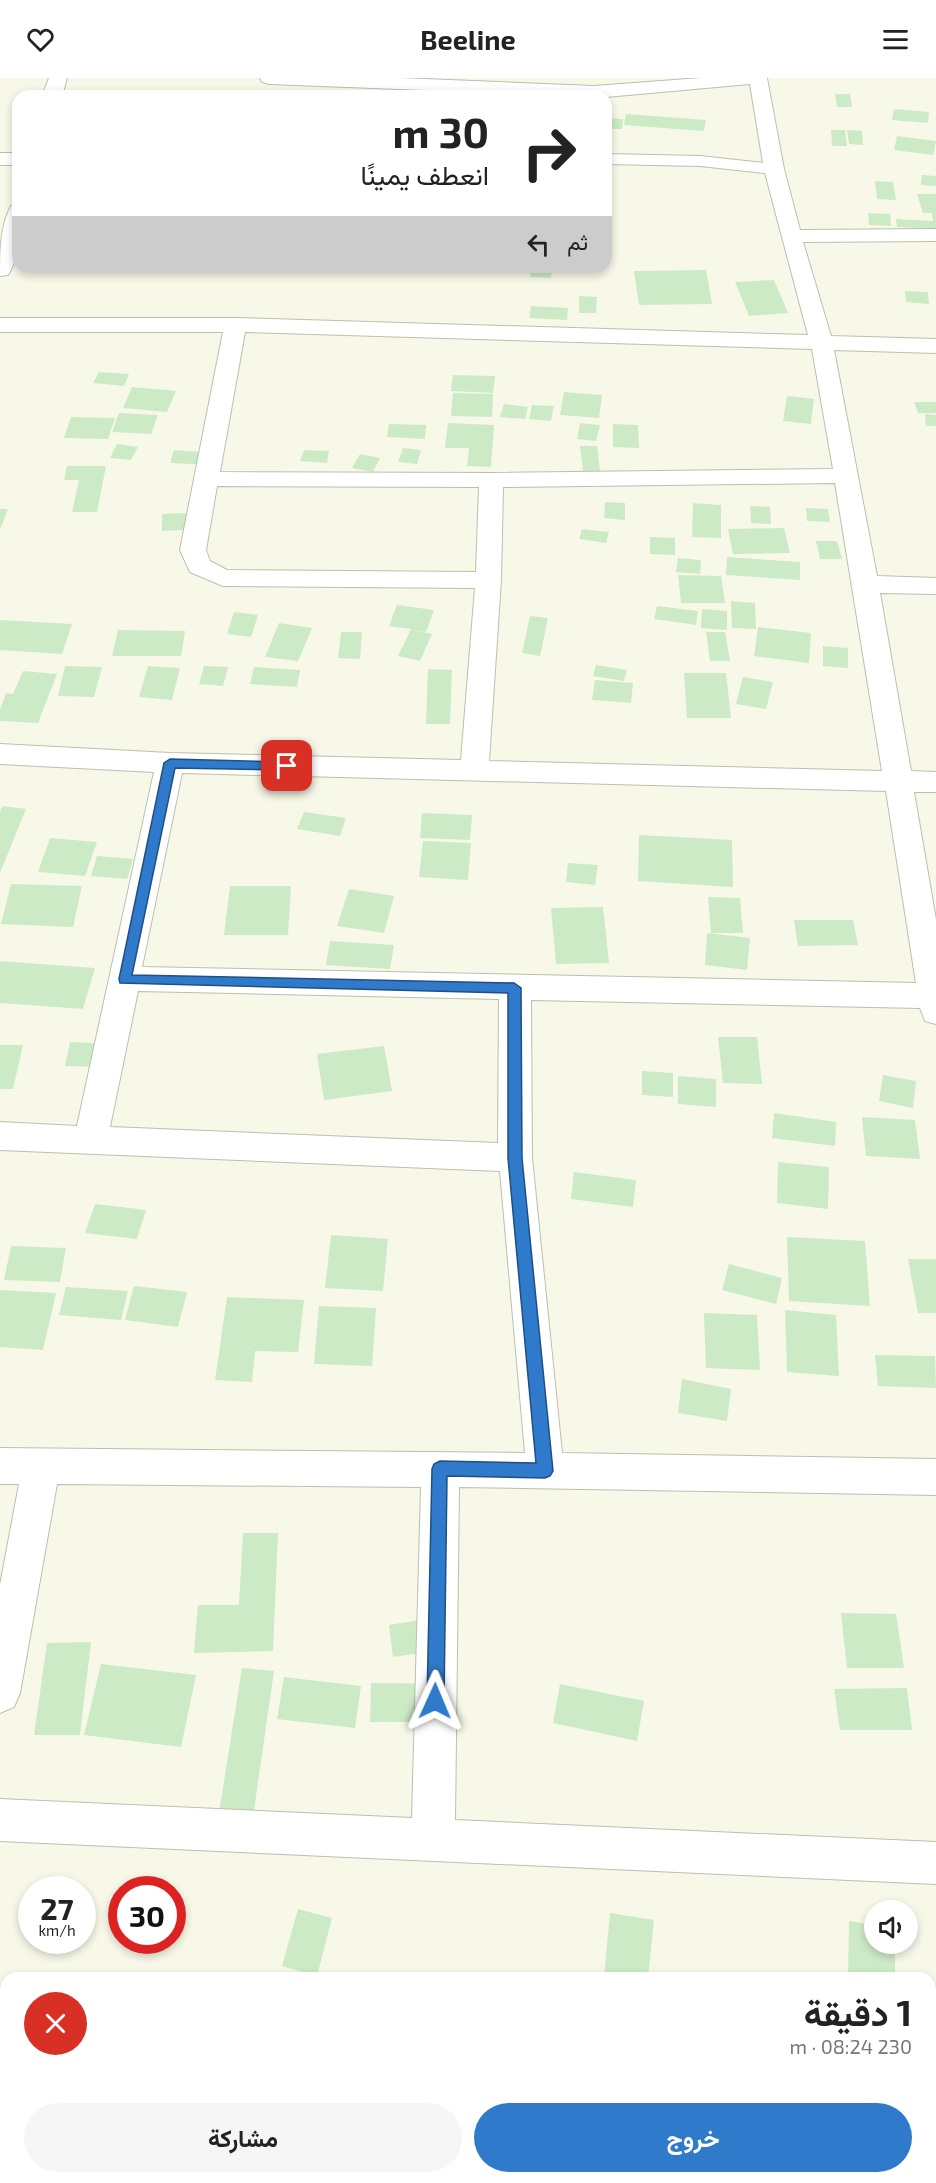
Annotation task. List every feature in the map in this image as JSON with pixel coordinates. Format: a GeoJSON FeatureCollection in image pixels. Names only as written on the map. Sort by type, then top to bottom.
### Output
{"type":"FeatureCollection","features":[{"type":"Feature","properties":{"kind":"street"},"geometry":{"type":"LineString","coordinates":[[269,78],[542,84],[581,90]]}},
{"type":"Feature","properties":{"kind":"street"},"geometry":{"type":"LineString","coordinates":[[125,979],[514,988],[935,1004],[866,584],[822,344],[774,169],[756,78],[612,91]]}},
{"type":"Feature","properties":{"kind":"street"},"geometry":{"type":"LineString","coordinates":[[0,270],[12,230]]}},
{"type":"Feature","properties":{"kind":"street"},"geometry":{"type":"LineString","coordinates":[[791,236],[936,235]]}},
{"type":"Feature","properties":{"kind":"street"},"geometry":{"type":"LineString","coordinates":[[0,325],[235,325],[936,346]]}},
{"type":"Feature","properties":{"kind":"street"},"geometry":{"type":"LineString","coordinates":[[235,325],[193,550],[199,566],[223,578],[488,580]]}},
{"type":"Feature","properties":{"kind":"street"},"geometry":{"type":"LineString","coordinates":[[206,478],[491,480],[846,476]]}},
{"type":"Feature","properties":{"kind":"street"},"geometry":{"type":"LineString","coordinates":[[474,771],[488,580],[491,480]]}},
{"type":"Feature","properties":{"kind":"street"},"geometry":{"type":"LineString","coordinates":[[866,584],[936,586]]}},
{"type":"Feature","properties":{"kind":"street"},"geometry":{"type":"LineString","coordinates":[[0,754],[170,763],[936,782]]}},
{"type":"Feature","properties":{"kind":"street"},"geometry":{"type":"LineString","coordinates":[[91,1138],[170,763]]}},
{"type":"Feature","properties":{"kind":"street"},"geometry":{"type":"LineString","coordinates":[[514,988],[515,1158],[545,1471]]}},
{"type":"Feature","properties":{"kind":"street"},"geometry":{"type":"LineString","coordinates":[[0,1136],[91,1138],[515,1158]]}},
{"type":"Feature","properties":{"kind":"street"},"geometry":{"type":"LineString","coordinates":[[0,1466],[440,1469],[936,1477]]}},
{"type":"Feature","properties":{"kind":"street"},"geometry":{"type":"LineString","coordinates":[[0,1693],[41,1467]]}},
{"type":"Feature","properties":{"kind":"street"},"geometry":{"type":"LineString","coordinates":[[433,1840],[440,1469]]}},
{"type":"Feature","properties":{"kind":"street"},"geometry":{"type":"LineString","coordinates":[[0,1820],[936,1863]]}},
{"type":"Feature","properties":{"kind":"lane"},"geometry":{"type":"LineString","coordinates":[[612,159],[700,161],[774,169]]}},
{"type":"Feature","properties":{"kind":"building"},"geometry":{"type":"Polygon","coordinates":[[[835,94],[850,94],[852,107],[837,107],[835,94]]]}},
{"type":"Feature","properties":{"kind":"building"},"geometry":{"type":"Polygon","coordinates":[[[894,109],[929,112],[928,123],[892,120],[894,109]]]}},
{"type":"Feature","properties":{"kind":"building"},"geometry":{"type":"Polygon","coordinates":[[[626,114],[706,120],[704,131],[624,125],[626,114]]]}},
{"type":"Feature","properties":{"kind":"building"},"geometry":{"type":"Polygon","coordinates":[[[612,118],[623,119],[622,129],[612,129],[612,118]]]}},
{"type":"Feature","properties":{"kind":"building"},"geometry":{"type":"Polygon","coordinates":[[[831,130],[845,130],[847,146],[832,146],[831,130]]]}},
{"type":"Feature","properties":{"kind":"building"},"geometry":{"type":"Polygon","coordinates":[[[847,130],[862,131],[863,145],[849,144],[847,130]]]}},
{"type":"Feature","properties":{"kind":"building"},"geometry":{"type":"Polygon","coordinates":[[[897,136],[936,141],[933,155],[894,150],[897,136]]]}},
{"type":"Feature","properties":{"kind":"building"},"geometry":{"type":"Polygon","coordinates":[[[922,175],[936,176],[936,186],[921,185],[922,175]]]}},
{"type":"Feature","properties":{"kind":"building"},"geometry":{"type":"Polygon","coordinates":[[[875,181],[893,182],[896,200],[877,199],[875,181]]]}},
{"type":"Feature","properties":{"kind":"building"},"geometry":{"type":"Polygon","coordinates":[[[917,194],[936,194],[936,229],[897,227],[896,219],[933,221],[932,213],[923,213],[917,194]]]}},
{"type":"Feature","properties":{"kind":"building"},"geometry":{"type":"Polygon","coordinates":[[[868,213],[890,214],[891,226],[869,225],[868,213]]]}},
{"type":"Feature","properties":{"kind":"building"},"geometry":{"type":"Polygon","coordinates":[[[706,270],[712,304],[639,305],[634,271],[706,270]]]}},
{"type":"Feature","properties":{"kind":"building"},"geometry":{"type":"Polygon","coordinates":[[[531,273],[552,273],[551,278],[530,277],[531,273]]]}},
{"type":"Feature","properties":{"kind":"building"},"geometry":{"type":"Polygon","coordinates":[[[774,280],[788,313],[749,316],[735,282],[774,280]]]}},
{"type":"Feature","properties":{"kind":"building"},"geometry":{"type":"Polygon","coordinates":[[[905,291],[928,292],[929,304],[906,302],[905,291]]]}},
{"type":"Feature","properties":{"kind":"building"},"geometry":{"type":"Polygon","coordinates":[[[579,296],[597,297],[596,313],[579,313],[579,296]]]}},
{"type":"Feature","properties":{"kind":"building"},"geometry":{"type":"Polygon","coordinates":[[[531,306],[568,308],[567,320],[529,318],[531,306]]]}},
{"type":"Feature","properties":{"kind":"building"},"geometry":{"type":"Polygon","coordinates":[[[99,372],[129,374],[124,386],[93,383],[99,372]]]}},
{"type":"Feature","properties":{"kind":"building"},"geometry":{"type":"Polygon","coordinates":[[[453,375],[495,376],[493,393],[451,391],[453,375]]]}},
{"type":"Feature","properties":{"kind":"building"},"geometry":{"type":"Polygon","coordinates":[[[132,387],[176,391],[167,412],[123,408],[132,387]]]}},
{"type":"Feature","properties":{"kind":"building"},"geometry":{"type":"Polygon","coordinates":[[[564,392],[602,395],[599,418],[560,415],[564,392]]]}},
{"type":"Feature","properties":{"kind":"building"},"geometry":{"type":"Polygon","coordinates":[[[453,393],[493,394],[492,417],[451,416],[453,393]]]}},
{"type":"Feature","properties":{"kind":"building"},"geometry":{"type":"Polygon","coordinates":[[[787,396],[814,399],[811,424],[783,421],[787,396]]]}},
{"type":"Feature","properties":{"kind":"building"},"geometry":{"type":"Polygon","coordinates":[[[914,402],[936,402],[936,413],[918,413],[914,402]]]}},
{"type":"Feature","properties":{"kind":"building"},"geometry":{"type":"Polygon","coordinates":[[[504,404],[528,407],[525,419],[500,417],[504,404]]]}},
{"type":"Feature","properties":{"kind":"building"},"geometry":{"type":"Polygon","coordinates":[[[532,405],[554,406],[551,421],[529,419],[532,405]]]}},
{"type":"Feature","properties":{"kind":"building"},"geometry":{"type":"Polygon","coordinates":[[[119,413],[158,415],[151,434],[112,432],[119,413]]]}},
{"type":"Feature","properties":{"kind":"building"},"geometry":{"type":"Polygon","coordinates":[[[925,414],[936,415],[936,426],[926,426],[925,414]]]}},
{"type":"Feature","properties":{"kind":"building"},"geometry":{"type":"Polygon","coordinates":[[[71,417],[115,418],[108,439],[64,438],[71,417]]]}},
{"type":"Feature","properties":{"kind":"building"},"geometry":{"type":"Polygon","coordinates":[[[448,423],[494,425],[491,467],[467,466],[469,448],[445,448],[448,423]]]}},
{"type":"Feature","properties":{"kind":"building"},"geometry":{"type":"Polygon","coordinates":[[[580,423],[600,425],[596,441],[577,439],[580,423]]]}},
{"type":"Feature","properties":{"kind":"building"},"geometry":{"type":"Polygon","coordinates":[[[389,424],[426,425],[425,439],[387,437],[389,424]]]}},
{"type":"Feature","properties":{"kind":"building"},"geometry":{"type":"Polygon","coordinates":[[[613,424],[638,425],[639,448],[613,447],[613,424]]]}},
{"type":"Feature","properties":{"kind":"building"},"geometry":{"type":"Polygon","coordinates":[[[117,444],[138,447],[131,460],[110,458],[117,444]]]}},
{"type":"Feature","properties":{"kind":"building"},"geometry":{"type":"Polygon","coordinates":[[[580,446],[597,446],[600,471],[583,471],[580,446]]]}},
{"type":"Feature","properties":{"kind":"building"},"geometry":{"type":"Polygon","coordinates":[[[403,448],[421,450],[417,464],[398,462],[403,448]]]}},
{"type":"Feature","properties":{"kind":"building"},"geometry":{"type":"Polygon","coordinates":[[[174,450],[219,453],[214,465],[170,463],[174,450]]]}},
{"type":"Feature","properties":{"kind":"building"},"geometry":{"type":"Polygon","coordinates":[[[304,450],[329,451],[327,463],[300,461],[304,450]]]}},
{"type":"Feature","properties":{"kind":"building"},"geometry":{"type":"Polygon","coordinates":[[[360,454],[380,458],[373,472],[352,468],[360,454]]]}},
{"type":"Feature","properties":{"kind":"building"},"geometry":{"type":"Polygon","coordinates":[[[67,466],[106,466],[97,512],[72,512],[79,480],[64,480],[67,466]]]}},
{"type":"Feature","properties":{"kind":"building"},"geometry":{"type":"Polygon","coordinates":[[[605,502],[625,503],[625,520],[604,518],[605,502]]]}},
{"type":"Feature","properties":{"kind":"building"},"geometry":{"type":"Polygon","coordinates":[[[693,503],[721,505],[721,538],[692,537],[693,503]]]}},
{"type":"Feature","properties":{"kind":"building"},"geometry":{"type":"Polygon","coordinates":[[[750,506],[770,507],[771,524],[751,523],[750,506]]]}},
{"type":"Feature","properties":{"kind":"building"},"geometry":{"type":"Polygon","coordinates":[[[806,508],[828,509],[830,522],[807,521],[806,508]]]}},
{"type":"Feature","properties":{"kind":"building"},"geometry":{"type":"Polygon","coordinates":[[[0,509],[8,509],[0,530],[0,509]]]}},
{"type":"Feature","properties":{"kind":"building"},"geometry":{"type":"Polygon","coordinates":[[[186,513],[186,530],[162,531],[162,514],[186,513]]]}},
{"type":"Feature","properties":{"kind":"building"},"geometry":{"type":"Polygon","coordinates":[[[784,528],[790,553],[733,554],[728,529],[784,528]]]}},
{"type":"Feature","properties":{"kind":"building"},"geometry":{"type":"Polygon","coordinates":[[[582,529],[609,532],[606,543],[579,539],[582,529]]]}},
{"type":"Feature","properties":{"kind":"building"},"geometry":{"type":"Polygon","coordinates":[[[650,537],[675,538],[675,555],[650,554],[650,537]]]}},
{"type":"Feature","properties":{"kind":"building"},"geometry":{"type":"Polygon","coordinates":[[[816,541],[837,541],[842,559],[820,559],[816,541]]]}},
{"type":"Feature","properties":{"kind":"building"},"geometry":{"type":"Polygon","coordinates":[[[727,557],[800,562],[800,580],[726,575],[727,557]]]}},
{"type":"Feature","properties":{"kind":"building"},"geometry":{"type":"Polygon","coordinates":[[[678,558],[701,560],[700,574],[676,572],[678,558]]]}},
{"type":"Feature","properties":{"kind":"building"},"geometry":{"type":"Polygon","coordinates":[[[678,575],[721,576],[725,603],[681,603],[678,575]]]}},
{"type":"Feature","properties":{"kind":"building"},"geometry":{"type":"Polygon","coordinates":[[[731,601],[755,603],[756,629],[732,628],[731,601]]]}},
{"type":"Feature","properties":{"kind":"building"},"geometry":{"type":"Polygon","coordinates":[[[397,605],[434,610],[426,632],[413,630],[432,634],[420,661],[398,656],[411,629],[389,626],[397,605]]]}},
{"type":"Feature","properties":{"kind":"building"},"geometry":{"type":"Polygon","coordinates":[[[657,606],[698,611],[696,625],[654,619],[657,606]]]}},
{"type":"Feature","properties":{"kind":"building"},"geometry":{"type":"Polygon","coordinates":[[[702,609],[727,611],[727,630],[701,628],[702,609]]]}},
{"type":"Feature","properties":{"kind":"building"},"geometry":{"type":"Polygon","coordinates":[[[234,612],[258,615],[251,637],[227,634],[234,612]]]}},
{"type":"Feature","properties":{"kind":"building"},"geometry":{"type":"Polygon","coordinates":[[[530,616],[548,618],[540,656],[522,653],[530,616]]]}},
{"type":"Feature","properties":{"kind":"building"},"geometry":{"type":"Polygon","coordinates":[[[0,620],[72,624],[62,654],[0,650],[0,620]]]}},
{"type":"Feature","properties":{"kind":"building"},"geometry":{"type":"Polygon","coordinates":[[[279,623],[312,628],[298,661],[265,657],[279,623]]]}},
{"type":"Feature","properties":{"kind":"building"},"geometry":{"type":"Polygon","coordinates":[[[758,627],[811,633],[809,663],[754,656],[758,627]]]}},
{"type":"Feature","properties":{"kind":"building"},"geometry":{"type":"Polygon","coordinates":[[[118,630],[185,631],[181,656],[112,656],[118,630]]]}},
{"type":"Feature","properties":{"kind":"building"},"geometry":{"type":"Polygon","coordinates":[[[341,632],[362,632],[360,659],[338,658],[341,632]]]}},
{"type":"Feature","properties":{"kind":"building"},"geometry":{"type":"Polygon","coordinates":[[[706,632],[725,632],[730,661],[710,661],[706,632]]]}},
{"type":"Feature","properties":{"kind":"building"},"geometry":{"type":"Polygon","coordinates":[[[823,646],[848,648],[848,668],[823,666],[823,646]]]}},
{"type":"Feature","properties":{"kind":"building"},"geometry":{"type":"Polygon","coordinates":[[[596,665],[627,670],[624,681],[593,676],[596,665]]]}},
{"type":"Feature","properties":{"kind":"building"},"geometry":{"type":"Polygon","coordinates":[[[65,666],[102,667],[94,697],[58,696],[65,666]]]}},
{"type":"Feature","properties":{"kind":"building"},"geometry":{"type":"Polygon","coordinates":[[[148,666],[180,668],[172,700],[139,697],[148,666]]]}},
{"type":"Feature","properties":{"kind":"building"},"geometry":{"type":"Polygon","coordinates":[[[204,666],[228,667],[223,686],[199,684],[204,666]]]}},
{"type":"Feature","properties":{"kind":"building"},"geometry":{"type":"Polygon","coordinates":[[[254,667],[300,670],[297,687],[250,684],[254,667]]]}},
{"type":"Feature","properties":{"kind":"building"},"geometry":{"type":"Polygon","coordinates":[[[428,669],[452,670],[450,724],[426,724],[428,669]]]}},
{"type":"Feature","properties":{"kind":"building"},"geometry":{"type":"Polygon","coordinates":[[[23,671],[57,674],[38,723],[0,721],[0,710],[6,693],[13,694],[23,671]]]}},
{"type":"Feature","properties":{"kind":"building"},"geometry":{"type":"Polygon","coordinates":[[[684,673],[726,673],[731,718],[687,718],[684,673]]]}},
{"type":"Feature","properties":{"kind":"building"},"geometry":{"type":"Polygon","coordinates":[[[743,677],[773,682],[766,709],[736,704],[743,677]]]}},
{"type":"Feature","properties":{"kind":"building"},"geometry":{"type":"Polygon","coordinates":[[[595,680],[633,683],[631,703],[592,700],[595,680]]]}},
{"type":"Feature","properties":{"kind":"building"},"geometry":{"type":"Polygon","coordinates":[[[2,806],[26,809],[0,873],[0,813],[2,806]]]}},
{"type":"Feature","properties":{"kind":"building"},"geometry":{"type":"Polygon","coordinates":[[[304,812],[346,818],[340,836],[297,829],[304,812]]]}},
{"type":"Feature","properties":{"kind":"building"},"geometry":{"type":"Polygon","coordinates":[[[422,813],[472,815],[470,840],[420,838],[422,813]]]}},
{"type":"Feature","properties":{"kind":"building"},"geometry":{"type":"Polygon","coordinates":[[[639,835],[732,840],[733,887],[638,881],[639,835]]]}},
{"type":"Feature","properties":{"kind":"building"},"geometry":{"type":"Polygon","coordinates":[[[50,838],[97,842],[85,876],[38,872],[50,838]]]}},
{"type":"Feature","properties":{"kind":"building"},"geometry":{"type":"Polygon","coordinates":[[[423,841],[471,843],[468,880],[419,877],[423,841]]]}},
{"type":"Feature","properties":{"kind":"building"},"geometry":{"type":"Polygon","coordinates":[[[97,856],[133,859],[127,879],[91,876],[97,856]]]}},
{"type":"Feature","properties":{"kind":"building"},"geometry":{"type":"Polygon","coordinates":[[[568,863],[598,865],[595,885],[566,882],[568,863]]]}},
{"type":"Feature","properties":{"kind":"building"},"geometry":{"type":"Polygon","coordinates":[[[11,884],[82,886],[73,927],[1,924],[11,884]]]}},
{"type":"Feature","properties":{"kind":"building"},"geometry":{"type":"Polygon","coordinates":[[[230,886],[291,886],[288,935],[224,935],[230,886]]]}},
{"type":"Feature","properties":{"kind":"building"},"geometry":{"type":"Polygon","coordinates":[[[349,889],[394,896],[384,933],[337,926],[349,889]]]}},
{"type":"Feature","properties":{"kind":"building"},"geometry":{"type":"Polygon","coordinates":[[[708,897],[740,898],[743,933],[711,933],[708,897]]]}},
{"type":"Feature","properties":{"kind":"building"},"geometry":{"type":"Polygon","coordinates":[[[603,907],[609,963],[556,964],[551,908],[603,907]]]}},
{"type":"Feature","properties":{"kind":"building"},"geometry":{"type":"Polygon","coordinates":[[[794,920],[853,920],[858,945],[798,946],[794,920]]]}},
{"type":"Feature","properties":{"kind":"building"},"geometry":{"type":"Polygon","coordinates":[[[707,933],[750,938],[747,970],[705,965],[707,933]]]}},
{"type":"Feature","properties":{"kind":"building"},"geometry":{"type":"Polygon","coordinates":[[[330,941],[394,945],[390,969],[326,965],[330,941]]]}},
{"type":"Feature","properties":{"kind":"building"},"geometry":{"type":"Polygon","coordinates":[[[0,961],[95,968],[83,1009],[0,1003],[0,961]]]}},
{"type":"Feature","properties":{"kind":"building"},"geometry":{"type":"Polygon","coordinates":[[[718,1037],[757,1037],[762,1084],[723,1083],[718,1037]]]}},
{"type":"Feature","properties":{"kind":"building"},"geometry":{"type":"Polygon","coordinates":[[[70,1042],[110,1044],[106,1067],[65,1066],[70,1042]]]}},
{"type":"Feature","properties":{"kind":"building"},"geometry":{"type":"Polygon","coordinates":[[[0,1045],[23,1045],[13,1089],[0,1089],[0,1045]]]}},
{"type":"Feature","properties":{"kind":"building"},"geometry":{"type":"Polygon","coordinates":[[[384,1046],[392,1091],[324,1100],[317,1054],[384,1046]]]}},
{"type":"Feature","properties":{"kind":"building"},"geometry":{"type":"Polygon","coordinates":[[[642,1071],[673,1073],[673,1097],[642,1095],[642,1071]]]}},
{"type":"Feature","properties":{"kind":"building"},"geometry":{"type":"Polygon","coordinates":[[[883,1075],[916,1081],[913,1108],[879,1101],[883,1075]]]}},
{"type":"Feature","properties":{"kind":"building"},"geometry":{"type":"Polygon","coordinates":[[[678,1076],[716,1079],[716,1107],[678,1104],[678,1076]]]}},
{"type":"Feature","properties":{"kind":"building"},"geometry":{"type":"Polygon","coordinates":[[[774,1113],[836,1122],[835,1146],[772,1138],[774,1113]]]}},
{"type":"Feature","properties":{"kind":"building"},"geometry":{"type":"Polygon","coordinates":[[[862,1117],[915,1120],[920,1159],[866,1156],[862,1117]]]}},
{"type":"Feature","properties":{"kind":"building"},"geometry":{"type":"Polygon","coordinates":[[[778,1162],[829,1167],[828,1209],[777,1203],[778,1162]]]}},
{"type":"Feature","properties":{"kind":"building"},"geometry":{"type":"Polygon","coordinates":[[[574,1172],[636,1180],[633,1207],[571,1199],[574,1172]]]}},
{"type":"Feature","properties":{"kind":"building"},"geometry":{"type":"Polygon","coordinates":[[[95,1204],[146,1210],[137,1239],[85,1233],[95,1204]]]}},
{"type":"Feature","properties":{"kind":"building"},"geometry":{"type":"Polygon","coordinates":[[[331,1235],[388,1239],[383,1291],[325,1288],[331,1235]]]}},
{"type":"Feature","properties":{"kind":"building"},"geometry":{"type":"Polygon","coordinates":[[[787,1237],[865,1241],[870,1306],[789,1301],[787,1237]]]}},
{"type":"Feature","properties":{"kind":"building"},"geometry":{"type":"Polygon","coordinates":[[[11,1246],[66,1248],[60,1282],[4,1280],[11,1246]]]}},
{"type":"Feature","properties":{"kind":"building"},"geometry":{"type":"Polygon","coordinates":[[[908,1259],[936,1259],[936,1313],[918,1313],[908,1259]]]}},
{"type":"Feature","properties":{"kind":"building"},"geometry":{"type":"Polygon","coordinates":[[[729,1264],[782,1278],[776,1304],[722,1290],[729,1264]]]}},
{"type":"Feature","properties":{"kind":"building"},"geometry":{"type":"Polygon","coordinates":[[[134,1286],[187,1292],[178,1327],[125,1320],[134,1286]]]}},
{"type":"Feature","properties":{"kind":"building"},"geometry":{"type":"Polygon","coordinates":[[[66,1287],[128,1291],[121,1320],[59,1315],[66,1287]]]}},
{"type":"Feature","properties":{"kind":"building"},"geometry":{"type":"Polygon","coordinates":[[[0,1290],[56,1293],[43,1350],[0,1347],[0,1290]]]}},
{"type":"Feature","properties":{"kind":"building"},"geometry":{"type":"Polygon","coordinates":[[[227,1297],[304,1300],[298,1352],[255,1351],[252,1382],[215,1380],[227,1297]]]}},
{"type":"Feature","properties":{"kind":"building"},"geometry":{"type":"Polygon","coordinates":[[[319,1306],[376,1308],[372,1366],[314,1364],[319,1306]]]}},
{"type":"Feature","properties":{"kind":"building"},"geometry":{"type":"Polygon","coordinates":[[[785,1310],[836,1315],[839,1376],[787,1372],[785,1310]]]}},
{"type":"Feature","properties":{"kind":"building"},"geometry":{"type":"Polygon","coordinates":[[[704,1313],[757,1315],[760,1370],[706,1368],[704,1313]]]}},
{"type":"Feature","properties":{"kind":"building"},"geometry":{"type":"Polygon","coordinates":[[[875,1355],[935,1356],[936,1388],[878,1386],[875,1355]]]}},
{"type":"Feature","properties":{"kind":"building"},"geometry":{"type":"Polygon","coordinates":[[[682,1379],[731,1389],[727,1421],[678,1413],[682,1379]]]}},
{"type":"Feature","properties":{"kind":"building"},"geometry":{"type":"Polygon","coordinates":[[[243,1533],[278,1533],[273,1651],[194,1653],[198,1605],[239,1605],[243,1533]]]}},
{"type":"Feature","properties":{"kind":"building"},"geometry":{"type":"Polygon","coordinates":[[[841,1613],[896,1614],[904,1668],[847,1668],[841,1613]]]}},
{"type":"Feature","properties":{"kind":"building"},"geometry":{"type":"Polygon","coordinates":[[[450,1615],[456,1648],[393,1657],[389,1625],[450,1615]]]}},
{"type":"Feature","properties":{"kind":"building"},"geometry":{"type":"Polygon","coordinates":[[[91,1642],[80,1735],[34,1735],[47,1643],[91,1642]]]}},
{"type":"Feature","properties":{"kind":"building"},"geometry":{"type":"Polygon","coordinates":[[[101,1664],[196,1675],[181,1747],[84,1735],[101,1664]]]}},
{"type":"Feature","properties":{"kind":"building"},"geometry":{"type":"Polygon","coordinates":[[[242,1668],[274,1671],[253,1817],[219,1813],[242,1668]]]}},
{"type":"Feature","properties":{"kind":"building"},"geometry":{"type":"Polygon","coordinates":[[[284,1677],[361,1686],[355,1728],[277,1719],[284,1677]]]}},
{"type":"Feature","properties":{"kind":"building"},"geometry":{"type":"Polygon","coordinates":[[[371,1683],[455,1684],[454,1722],[370,1722],[371,1683]]]}},
{"type":"Feature","properties":{"kind":"building"},"geometry":{"type":"Polygon","coordinates":[[[560,1684],[644,1701],[637,1741],[553,1723],[560,1684]]]}},
{"type":"Feature","properties":{"kind":"building"},"geometry":{"type":"Polygon","coordinates":[[[907,1688],[912,1730],[840,1730],[834,1689],[907,1688]]]}},
{"type":"Feature","properties":{"kind":"building"},"geometry":{"type":"Polygon","coordinates":[[[298,1909],[332,1918],[318,1972],[303,1972],[282,1966],[298,1909]]]}},
{"type":"Feature","properties":{"kind":"building"},"geometry":{"type":"Polygon","coordinates":[[[610,1913],[654,1920],[649,1972],[605,1972],[610,1913]]]}},
{"type":"Feature","properties":{"kind":"building"},"geometry":{"type":"Polygon","coordinates":[[[849,1921],[864,1923],[864,1954],[895,1954],[895,1972],[848,1972],[849,1921]]]}},
{"type":"Feature","properties":{"kind":"route"},"geometry":{"type":"LineString","coordinates":[[287,766],[170,763],[125,979],[514,988],[515,1158],[545,1471],[440,1469],[435,1701]]}}]}
